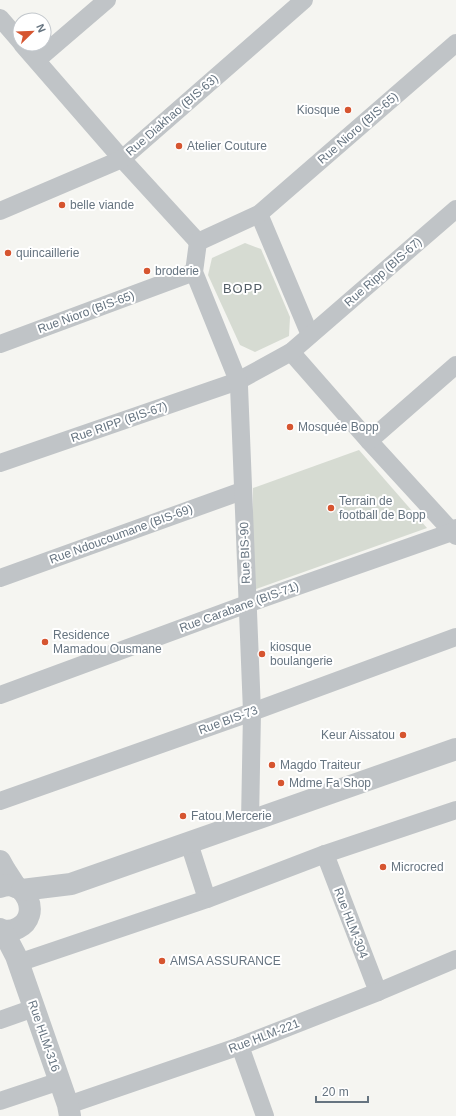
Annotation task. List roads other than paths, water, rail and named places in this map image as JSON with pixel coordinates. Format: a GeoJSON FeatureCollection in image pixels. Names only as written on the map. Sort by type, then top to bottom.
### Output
{"type":"FeatureCollection","features":[{"type":"Feature","properties":{"kind":"street"},"geometry":{"type":"LineString","coordinates":[[36,60],[107,0]]}},
{"type":"Feature","properties":{"kind":"street","name":"Rue Diakhao (BIS-63)"},"geometry":{"type":"LineString","coordinates":[[0,211],[122,159],[304,0]]}},
{"type":"Feature","properties":{"kind":"street"},"geometry":{"type":"LineString","coordinates":[[0,18],[12,32]]}},
{"type":"Feature","properties":{"kind":"street","name":"Rue Nioro (BIS-65)"},"geometry":{"type":"LineString","coordinates":[[198,242],[259,214],[456,43]]}},
{"type":"Feature","properties":{"kind":"street"},"geometry":{"type":"LineString","coordinates":[[29,52],[122,159],[198,242],[194,272]]}},
{"type":"Feature","properties":{"kind":"street","name":"Rue Ripp (BIS-67)"},"geometry":{"type":"LineString","coordinates":[[290,352],[456,209]]}},
{"type":"Feature","properties":{"kind":"street"},"geometry":{"type":"LineString","coordinates":[[259,214],[310,335]]}},
{"type":"Feature","properties":{"kind":"street","name":"Rue Nioro (BIS-65)"},"geometry":{"type":"LineString","coordinates":[[0,344],[194,272]]}},
{"type":"Feature","properties":{"kind":"street","name":"Rue BIS-90"},"geometry":{"type":"LineString","coordinates":[[194,272],[238,381],[252,712],[250,822]]}},
{"type":"Feature","properties":{"kind":"street"},"geometry":{"type":"LineString","coordinates":[[290,352],[369,441],[455,532]]}},
{"type":"Feature","properties":{"kind":"street","name":"Rue RIPP (BIS-67)"},"geometry":{"type":"LineString","coordinates":[[0,463],[238,381],[290,352]]}},
{"type":"Feature","properties":{"kind":"street"},"geometry":{"type":"LineString","coordinates":[[369,441],[456,365]]}},
{"type":"Feature","properties":{"kind":"street","name":"Rue Ndoucoumane (BIS-69)"},"geometry":{"type":"LineString","coordinates":[[0,578],[242,491]]}},
{"type":"Feature","properties":{"kind":"street","name":"Rue Carabane (BIS-71)"},"geometry":{"type":"LineString","coordinates":[[0,695],[247,604],[455,532]]}},
{"type":"Feature","properties":{"kind":"street","name":"Rue BIS-73"},"geometry":{"type":"LineString","coordinates":[[0,801],[252,712],[456,637]]}},
{"type":"Feature","properties":{"kind":"street"},"geometry":{"type":"LineString","coordinates":[[17,893],[46,901],[71,884],[456,749]]}},
{"type":"Feature","properties":{"kind":"street"},"geometry":{"type":"LineString","coordinates":[[17,960],[207,899],[325,854],[456,810]]}},
{"type":"Feature","properties":{"kind":"street"},"geometry":{"type":"LineString","coordinates":[[189,843],[207,899]]}},
{"type":"Feature","properties":{"kind":"street","name":"Rue HLM-304"},"geometry":{"type":"LineString","coordinates":[[325,854],[378,992]]}},
{"type":"Feature","properties":{"kind":"street"},"geometry":{"type":"LineString","coordinates":[[0,861],[30,915],[22,926],[6,930]]}},
{"type":"Feature","properties":{"kind":"street","name":"Rue HLM-316"},"geometry":{"type":"LineString","coordinates":[[6,930],[60,1080],[69,1110]]}},
{"type":"Feature","properties":{"kind":"street","name":"Rue HLM-221"},"geometry":{"type":"LineString","coordinates":[[69,1110],[240,1046],[378,992],[456,959]]}},
{"type":"Feature","properties":{"kind":"street"},"geometry":{"type":"LineString","coordinates":[[0,1020],[34,1008]]}},
{"type":"Feature","properties":{"kind":"street"},"geometry":{"type":"LineString","coordinates":[[240,1046],[265,1116]]}},
{"type":"Feature","properties":{"kind":"street"},"geometry":{"type":"LineString","coordinates":[[0,1101],[60,1080]]}},
{"type":"Feature","properties":{"kind":"place","name":"Kiosque"},"geometry":{"type":"Point","coordinates":[348,110]}},
{"type":"Feature","properties":{"kind":"place","name":"Atelier Couture"},"geometry":{"type":"Point","coordinates":[179,146]}},
{"type":"Feature","properties":{"kind":"place","name":"belle viande"},"geometry":{"type":"Point","coordinates":[62,205]}},
{"type":"Feature","properties":{"kind":"place","name":"quincaillerie"},"geometry":{"type":"Point","coordinates":[8,253]}},
{"type":"Feature","properties":{"kind":"place","name":"broderie"},"geometry":{"type":"Point","coordinates":[147,271]}},
{"type":"Feature","properties":{"kind":"place","name":"Mosquée Bopp"},"geometry":{"type":"Point","coordinates":[290,427]}},
{"type":"Feature","properties":{"kind":"place","name":"Terrain de football de Bopp"},"geometry":{"type":"Point","coordinates":[331,508]}},
{"type":"Feature","properties":{"kind":"place","name":"Residence Mamadou Ousmane"},"geometry":{"type":"Point","coordinates":[45,642]}},
{"type":"Feature","properties":{"kind":"place","name":"kiosque boulangerie"},"geometry":{"type":"Point","coordinates":[262,654]}},
{"type":"Feature","properties":{"kind":"place","name":"Keur Aissatou"},"geometry":{"type":"Point","coordinates":[403,735]}},
{"type":"Feature","properties":{"kind":"place","name":"Magdo Traiteur"},"geometry":{"type":"Point","coordinates":[272,765]}},
{"type":"Feature","properties":{"kind":"place","name":"Mdme Fa Shop"},"geometry":{"type":"Point","coordinates":[281,783]}},
{"type":"Feature","properties":{"kind":"place","name":"Fatou Mercerie"},"geometry":{"type":"Point","coordinates":[183,816]}},
{"type":"Feature","properties":{"kind":"place","name":"Microcred"},"geometry":{"type":"Point","coordinates":[383,867]}},
{"type":"Feature","properties":{"kind":"place","name":"AMSA ASSURANCE"},"geometry":{"type":"Point","coordinates":[162,961]}},
{"type":"Feature","properties":{"kind":"district","name":"BOPP"},"geometry":{"type":"Point","coordinates":[243,288]}}]}
